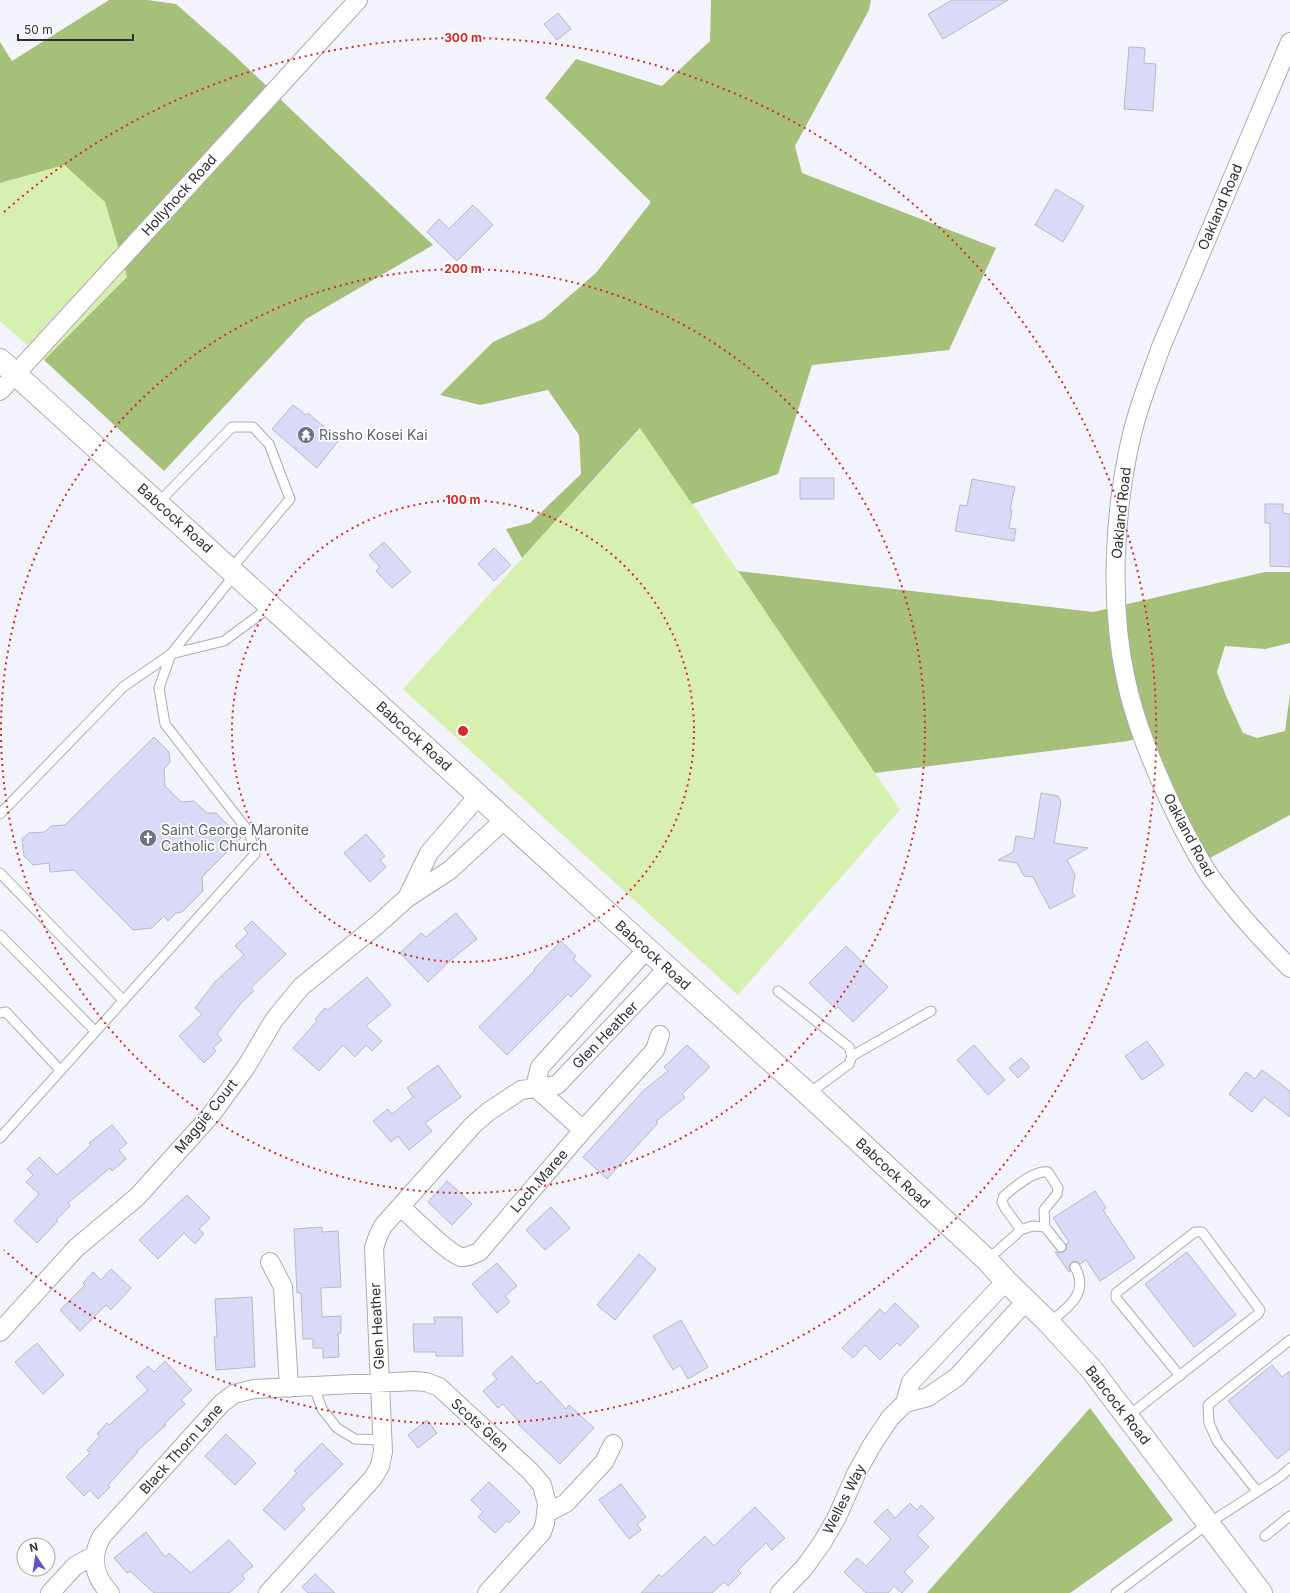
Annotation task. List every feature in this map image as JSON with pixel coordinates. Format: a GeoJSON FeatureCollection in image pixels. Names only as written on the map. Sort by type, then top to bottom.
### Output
{"type":"FeatureCollection","features":[{"type":"Feature","properties":{"kind":"main road","name":"Babcock Road"},"geometry":{"type":"LineString","coordinates":[[8,367],[808,1094],[987,1260],[1049,1323],[1092,1370],[1261,1593]]}},
{"type":"Feature","properties":{"kind":"street","name":"Hollyhock Road"},"geometry":{"type":"LineString","coordinates":[[0,391],[8,367],[358,0]]}},
{"type":"Feature","properties":{"kind":"street","name":"Oakland Road"},"geometry":{"type":"LineString","coordinates":[[1290,42],[1161,347],[1147,386],[1132,434],[1121,493],[1116,565],[1118,628],[1126,680],[1141,730],[1163,786],[1185,832],[1211,878],[1272,950],[1290,968]]}},
{"type":"Feature","properties":{"kind":"street","name":"Maggie Court"},"geometry":{"type":"LineString","coordinates":[[407,898],[429,853],[479,795]]}},
{"type":"Feature","properties":{"kind":"street","name":"Maggie Court"},"geometry":{"type":"LineString","coordinates":[[0,1332],[76,1248],[137,1196],[211,1115],[246,1067],[274,1020],[301,987],[377,925],[407,898],[450,870],[506,819]]}},
{"type":"Feature","properties":{"kind":"street","name":"Glen Heather"},"geometry":{"type":"LineString","coordinates":[[535,1087],[540,1067],[647,949]]}},
{"type":"Feature","properties":{"kind":"street","name":"Glen Heather"},"geometry":{"type":"LineString","coordinates":[[268,1593],[373,1478],[380,1466],[383,1452],[383,1440],[374,1248],[383,1226],[473,1125],[488,1112],[521,1090],[557,1085],[668,968]]}},
{"type":"Feature","properties":{"kind":"street","name":"Loch Maree"},"geometry":{"type":"LineString","coordinates":[[401,1207],[442,1245],[460,1257],[469,1256],[479,1252],[583,1130],[655,1050],[660,1035]]}},
{"type":"Feature","properties":{"kind":"street"},"geometry":{"type":"LineString","coordinates":[[535,1087],[583,1130]]}},
{"type":"Feature","properties":{"kind":"street"},"geometry":{"type":"LineString","coordinates":[[270,1262],[283,1287],[289,1388]]}},
{"type":"Feature","properties":{"kind":"street","name":"Welles Way"},"geometry":{"type":"LineString","coordinates":[[780,1593],[804,1568],[822,1543],[837,1517],[856,1474],[872,1445],[890,1418],[905,1403],[911,1382],[1006,1281]]}},
{"type":"Feature","properties":{"kind":"street"},"geometry":{"type":"LineString","coordinates":[[905,1403],[928,1397],[957,1377],[1026,1301]]}},
{"type":"Feature","properties":{"kind":"street","name":"Scots Glen"},"geometry":{"type":"LineString","coordinates":[[380,1384],[414,1381],[426,1382],[439,1387],[530,1471],[542,1485],[547,1504],[547,1513]]}},
{"type":"Feature","properties":{"kind":"street","name":"Black Thorn Lane"},"geometry":{"type":"LineString","coordinates":[[95,1555],[97,1546],[110,1527],[222,1403],[234,1394],[245,1391],[380,1384]]}},
{"type":"Feature","properties":{"kind":"street"},"geometry":{"type":"LineString","coordinates":[[487,1593],[542,1532],[547,1513],[566,1503],[604,1462],[613,1444]]}},
{"type":"Feature","properties":{"kind":"street"},"geometry":{"type":"LineString","coordinates":[[50,1593],[75,1566],[95,1555],[96,1570],[100,1582],[110,1593]]}},
{"type":"Feature","properties":{"kind":"lane"},"geometry":{"type":"LineString","coordinates":[[0,1138],[255,854],[249,832],[165,724],[159,688],[171,654],[233,571],[290,499],[269,444],[253,427],[232,427],[158,504]]}},
{"type":"Feature","properties":{"kind":"lane"},"geometry":{"type":"LineString","coordinates":[[0,814],[123,687],[171,654],[224,641],[271,606]]}},
{"type":"Feature","properties":{"kind":"lane"},"geometry":{"type":"LineString","coordinates":[[0,873],[123,1000]]}},
{"type":"Feature","properties":{"kind":"lane"},"geometry":{"type":"LineString","coordinates":[[0,935],[95,1032]]}},
{"type":"Feature","properties":{"kind":"lane"},"geometry":{"type":"LineString","coordinates":[[778,991],[849,1047],[852,1056],[849,1064],[808,1094]]}},
{"type":"Feature","properties":{"kind":"lane"},"geometry":{"type":"LineString","coordinates":[[2,1011],[60,1070]]}},
{"type":"Feature","properties":{"kind":"lane"},"geometry":{"type":"LineString","coordinates":[[852,1056],[931,1011]]}},
{"type":"Feature","properties":{"kind":"lane"},"geometry":{"type":"LineString","coordinates":[[1021,1230],[1005,1208],[1002,1202],[1004,1196],[1035,1174],[1043,1171],[1048,1172],[1058,1188],[1057,1194],[1044,1210],[1045,1227],[1061,1247]]}},
{"type":"Feature","properties":{"kind":"lane"},"geometry":{"type":"LineString","coordinates":[[987,1260],[1021,1230],[1032,1226],[1045,1227]]}},
{"type":"Feature","properties":{"kind":"lane"},"geometry":{"type":"LineString","coordinates":[[1128,1416],[1180,1376],[1258,1314],[1260,1310],[1202,1232],[1195,1232],[1116,1293],[1116,1298],[1180,1376]]}},
{"type":"Feature","properties":{"kind":"lane"},"geometry":{"type":"LineString","coordinates":[[1049,1323],[1073,1302],[1078,1294],[1080,1285],[1079,1274],[1076,1267]]}},
{"type":"Feature","properties":{"kind":"lane"},"geometry":{"type":"LineString","coordinates":[[1258,1490],[1217,1441],[1209,1423],[1208,1405],[1290,1340]]}},
{"type":"Feature","properties":{"kind":"lane"},"geometry":{"type":"LineString","coordinates":[[314,1387],[322,1409],[337,1428],[355,1439],[383,1440]]}},
{"type":"Feature","properties":{"kind":"lane"},"geometry":{"type":"LineString","coordinates":[[1116,1593],[1209,1523],[1280,1477],[1290,1468]]}},
{"type":"Feature","properties":{"kind":"lane"},"geometry":{"type":"LineString","coordinates":[[1266,1536],[1290,1516]]}},
{"type":"Feature","properties":{"kind":"green space"},"geometry":{"type":"Polygon","coordinates":[[[109,0],[147,0],[176,4],[233,54],[433,245],[306,319],[164,471],[44,360],[127,277],[105,202],[64,165],[0,183],[0,42],[12,61],[109,0]]]}},
{"type":"Feature","properties":{"kind":"green space"},"geometry":{"type":"Polygon","coordinates":[[[711,0],[871,0],[869,10],[795,146],[802,173],[996,248],[949,350],[812,365],[778,474],[692,504],[640,428],[522,558],[506,529],[530,523],[581,474],[579,435],[548,390],[480,405],[440,395],[493,342],[543,319],[596,273],[651,202],[545,98],[576,59],[662,86],[710,41],[711,0]]]}},
{"type":"Feature","properties":{"kind":"green space"},"geometry":{"type":"Polygon","coordinates":[[[63,165],[105,202],[127,277],[44,360],[0,321],[0,183],[63,165]]]}},
{"type":"Feature","properties":{"kind":"green space"},"geometry":{"type":"Polygon","coordinates":[[[641,428],[900,810],[738,995],[403,689],[641,428]]]}},
{"type":"Feature","properties":{"kind":"green space"},"geometry":{"type":"Polygon","coordinates":[[[738,571],[1093,612],[1265,572],[1290,572],[1290,643],[1265,649],[1225,646],[1217,672],[1243,733],[1257,738],[1285,731],[1290,694],[1290,815],[1206,860],[1149,736],[1128,741],[875,773],[738,571]]]}},
{"type":"Feature","properties":{"kind":"green space"},"geometry":{"type":"Polygon","coordinates":[[[1090,1408],[1173,1520],[1070,1593],[927,1593],[1090,1408]]]}},
{"type":"Feature","properties":{"kind":"building"},"geometry":{"type":"Polygon","coordinates":[[[952,0],[1008,0],[943,39],[928,14],[952,0]]]}},
{"type":"Feature","properties":{"kind":"building"},"geometry":{"type":"Polygon","coordinates":[[[558,13],[571,29],[557,40],[544,24],[558,13]]]}},
{"type":"Feature","properties":{"kind":"building"},"geometry":{"type":"Polygon","coordinates":[[[1129,47],[1145,48],[1144,63],[1156,64],[1153,111],[1124,109],[1129,47]]]}},
{"type":"Feature","properties":{"kind":"building"},"geometry":{"type":"Polygon","coordinates":[[[1056,189],[1084,206],[1063,242],[1035,225],[1056,189]]]}},
{"type":"Feature","properties":{"kind":"building"},"geometry":{"type":"Polygon","coordinates":[[[473,205],[493,225],[457,261],[427,232],[439,219],[449,229],[473,205]]]}},
{"type":"Feature","properties":{"kind":"building","name":"Rissho Kosei Kai"},"geometry":{"type":"Polygon","coordinates":[[[293,405],[306,415],[308,413],[339,440],[317,468],[272,429],[293,405]]]}},
{"type":"Feature","properties":{"kind":"building"},"geometry":{"type":"Polygon","coordinates":[[[800,478],[834,478],[834,499],[800,499],[800,478]]]}},
{"type":"Feature","properties":{"kind":"building"},"geometry":{"type":"Polygon","coordinates":[[[972,479],[1015,487],[1010,510],[1012,510],[1009,528],[1016,529],[1014,541],[955,531],[960,505],[967,506],[972,479]]]}},
{"type":"Feature","properties":{"kind":"building"},"geometry":{"type":"Polygon","coordinates":[[[1265,504],[1283,504],[1283,513],[1290,514],[1290,567],[1270,566],[1270,523],[1265,523],[1265,504]]]}},
{"type":"Feature","properties":{"kind":"building"},"geometry":{"type":"Polygon","coordinates":[[[384,542],[411,572],[392,588],[376,571],[380,567],[369,555],[384,542]]]}},
{"type":"Feature","properties":{"kind":"building"},"geometry":{"type":"Polygon","coordinates":[[[494,548],[511,565],[494,581],[478,564],[494,548]]]}},
{"type":"Feature","properties":{"kind":"building"},"geometry":{"type":"Polygon","coordinates":[[[154,737],[169,752],[170,762],[164,769],[165,786],[181,802],[194,801],[207,813],[216,813],[241,838],[202,877],[203,891],[182,912],[176,913],[168,921],[164,916],[152,928],[133,930],[74,870],[50,872],[49,863],[33,865],[24,856],[22,839],[29,833],[45,832],[51,826],[65,825],[154,737]]]}},
{"type":"Feature","properties":{"kind":"building"},"geometry":{"type":"Polygon","coordinates":[[[1041,793],[1058,796],[1061,802],[1054,843],[1088,848],[1067,860],[1075,875],[1072,892],[1075,896],[1050,909],[1033,877],[1024,876],[1017,863],[998,860],[1013,852],[1016,836],[1034,839],[1041,793]]]}},
{"type":"Feature","properties":{"kind":"building"},"geometry":{"type":"Polygon","coordinates":[[[366,834],[385,856],[380,860],[386,867],[370,882],[344,853],[366,834]]]}},
{"type":"Feature","properties":{"kind":"building"},"geometry":{"type":"Polygon","coordinates":[[[456,913],[477,939],[453,958],[428,982],[400,953],[421,933],[426,937],[456,913]]]}},
{"type":"Feature","properties":{"kind":"building"},"geometry":{"type":"Polygon","coordinates":[[[252,921],[286,954],[251,988],[254,991],[242,1002],[217,1034],[222,1040],[213,1048],[216,1051],[204,1063],[179,1036],[202,1014],[195,1008],[215,982],[244,955],[235,946],[248,933],[244,929],[252,921]]]}},
{"type":"Feature","properties":{"kind":"building"},"geometry":{"type":"Polygon","coordinates":[[[561,941],[576,956],[573,959],[591,976],[571,997],[568,994],[507,1055],[479,1027],[561,941]]]}},
{"type":"Feature","properties":{"kind":"building"},"geometry":{"type":"Polygon","coordinates":[[[846,946],[888,987],[853,1022],[838,1007],[836,1009],[809,983],[846,946]]]}},
{"type":"Feature","properties":{"kind":"building"},"geometry":{"type":"Polygon","coordinates":[[[367,977],[391,1005],[366,1026],[382,1041],[372,1051],[366,1045],[355,1057],[343,1045],[319,1071],[293,1048],[317,1021],[315,1019],[325,1008],[328,1010],[367,977]]]}},
{"type":"Feature","properties":{"kind":"building"},"geometry":{"type":"Polygon","coordinates":[[[1147,1041],[1164,1065],[1142,1080],[1125,1056],[1147,1041]]]}},
{"type":"Feature","properties":{"kind":"building"},"geometry":{"type":"Polygon","coordinates":[[[687,1045],[710,1067],[682,1094],[685,1098],[656,1121],[658,1123],[607,1179],[583,1157],[644,1090],[668,1071],[664,1067],[687,1045]]]}},
{"type":"Feature","properties":{"kind":"building"},"geometry":{"type":"Polygon","coordinates":[[[974,1045],[1005,1080],[988,1095],[957,1060],[974,1045]]]}},
{"type":"Feature","properties":{"kind":"building"},"geometry":{"type":"Polygon","coordinates":[[[1021,1058],[1030,1067],[1018,1078],[1009,1068],[1021,1058]]]}},
{"type":"Feature","properties":{"kind":"building"},"geometry":{"type":"Polygon","coordinates":[[[438,1065],[461,1097],[425,1123],[432,1131],[409,1150],[398,1136],[391,1142],[373,1121],[388,1109],[392,1114],[413,1097],[407,1088],[438,1065]]]}},
{"type":"Feature","properties":{"kind":"building"},"geometry":{"type":"Polygon","coordinates":[[[1262,1070],[1290,1091],[1290,1117],[1264,1097],[1252,1112],[1229,1094],[1246,1072],[1255,1079],[1262,1070]]]}},
{"type":"Feature","properties":{"kind":"building"},"geometry":{"type":"Polygon","coordinates":[[[112,1125],[127,1143],[119,1150],[126,1159],[112,1171],[110,1168],[68,1203],[70,1206],[37,1243],[14,1221],[39,1194],[26,1182],[33,1175],[27,1169],[39,1157],[57,1175],[91,1145],[89,1143],[112,1125]]]}},
{"type":"Feature","properties":{"kind":"building"},"geometry":{"type":"Polygon","coordinates":[[[447,1181],[472,1204],[452,1225],[428,1202],[447,1181]]]}},
{"type":"Feature","properties":{"kind":"building"},"geometry":{"type":"Polygon","coordinates":[[[1095,1191],[1106,1208],[1103,1210],[1135,1258],[1100,1281],[1086,1260],[1080,1264],[1076,1261],[1072,1262],[1069,1266],[1069,1272],[1055,1252],[1064,1252],[1067,1249],[1066,1244],[1069,1242],[1053,1218],[1095,1191]]]}},
{"type":"Feature","properties":{"kind":"building"},"geometry":{"type":"Polygon","coordinates":[[[187,1195],[210,1218],[199,1229],[204,1234],[195,1244],[184,1233],[158,1259],[139,1240],[187,1195]]]}},
{"type":"Feature","properties":{"kind":"building"},"geometry":{"type":"Polygon","coordinates":[[[551,1207],[570,1228],[545,1250],[526,1230],[551,1207]]]}},
{"type":"Feature","properties":{"kind":"building"},"geometry":{"type":"Polygon","coordinates":[[[322,1227],[322,1232],[338,1231],[341,1287],[321,1288],[321,1292],[322,1317],[341,1316],[341,1333],[338,1333],[339,1357],[323,1358],[323,1348],[313,1348],[313,1339],[303,1339],[301,1293],[297,1293],[294,1229],[322,1227]]]}},
{"type":"Feature","properties":{"kind":"building"},"geometry":{"type":"Polygon","coordinates":[[[1187,1252],[1236,1315],[1194,1347],[1145,1284],[1187,1252]]]}},
{"type":"Feature","properties":{"kind":"building"},"geometry":{"type":"Polygon","coordinates":[[[639,1254],[656,1269],[615,1320],[597,1305],[639,1254]]]}},
{"type":"Feature","properties":{"kind":"building"},"geometry":{"type":"Polygon","coordinates":[[[497,1263],[517,1286],[505,1296],[510,1302],[497,1313],[472,1284],[497,1263]]]}},
{"type":"Feature","properties":{"kind":"building"},"geometry":{"type":"Polygon","coordinates":[[[111,1269],[131,1288],[111,1310],[106,1305],[80,1331],[60,1310],[85,1285],[83,1283],[93,1272],[101,1280],[111,1269]]]}},
{"type":"Feature","properties":{"kind":"building"},"geometry":{"type":"Polygon","coordinates":[[[252,1297],[255,1367],[216,1370],[214,1337],[217,1337],[215,1299],[252,1297]]]}},
{"type":"Feature","properties":{"kind":"building"},"geometry":{"type":"Polygon","coordinates":[[[895,1303],[919,1326],[900,1346],[897,1343],[880,1360],[865,1345],[853,1358],[842,1348],[880,1309],[885,1314],[895,1303]]]}},
{"type":"Feature","properties":{"kind":"building"},"geometry":{"type":"Polygon","coordinates":[[[434,1317],[462,1317],[463,1356],[436,1356],[436,1352],[414,1352],[413,1324],[435,1324],[434,1317]]]}},
{"type":"Feature","properties":{"kind":"building"},"geometry":{"type":"Polygon","coordinates":[[[681,1320],[708,1367],[688,1379],[680,1365],[673,1370],[653,1336],[681,1320]]]}},
{"type":"Feature","properties":{"kind":"building"},"geometry":{"type":"Polygon","coordinates":[[[37,1343],[64,1375],[43,1394],[15,1362],[37,1343]]]}},
{"type":"Feature","properties":{"kind":"building"},"geometry":{"type":"Polygon","coordinates":[[[512,1356],[537,1384],[541,1381],[566,1409],[569,1405],[594,1428],[560,1464],[518,1424],[519,1422],[503,1404],[498,1408],[483,1391],[497,1379],[492,1374],[512,1356]]]}},
{"type":"Feature","properties":{"kind":"building"},"geometry":{"type":"Polygon","coordinates":[[[165,1361],[192,1390],[181,1400],[185,1404],[164,1424],[166,1425],[137,1451],[138,1452],[108,1485],[110,1487],[98,1499],[90,1490],[84,1496],[66,1477],[90,1453],[87,1450],[100,1436],[97,1434],[107,1423],[109,1425],[148,1390],[136,1377],[148,1366],[154,1372],[165,1361]]]}},
{"type":"Feature","properties":{"kind":"building"},"geometry":{"type":"Polygon","coordinates":[[[1272,1365],[1282,1377],[1290,1371],[1290,1449],[1277,1459],[1228,1401],[1272,1365]]]}},
{"type":"Feature","properties":{"kind":"building"},"geometry":{"type":"Polygon","coordinates":[[[427,1420],[437,1433],[418,1448],[408,1435],[427,1420]]]}},
{"type":"Feature","properties":{"kind":"building"},"geometry":{"type":"Polygon","coordinates":[[[226,1434],[256,1463],[235,1485],[205,1456],[226,1434]]]}},
{"type":"Feature","properties":{"kind":"building"},"geometry":{"type":"Polygon","coordinates":[[[322,1443],[343,1464],[301,1505],[305,1509],[285,1530],[263,1510],[297,1473],[294,1471],[322,1443]]]}},
{"type":"Feature","properties":{"kind":"building"},"geometry":{"type":"Polygon","coordinates":[[[489,1482],[520,1512],[509,1523],[507,1521],[495,1533],[478,1517],[483,1512],[471,1500],[489,1482]]]}},
{"type":"Feature","properties":{"kind":"building"},"geometry":{"type":"Polygon","coordinates":[[[621,1484],[646,1517],[637,1524],[641,1530],[629,1539],[599,1500],[621,1484]]]}},
{"type":"Feature","properties":{"kind":"building"},"geometry":{"type":"Polygon","coordinates":[[[910,1503],[917,1510],[921,1505],[934,1518],[917,1535],[929,1547],[904,1572],[913,1581],[902,1593],[894,1586],[888,1593],[866,1593],[844,1572],[857,1558],[866,1566],[891,1539],[874,1522],[887,1509],[895,1518],[910,1503]]]}},
{"type":"Feature","properties":{"kind":"building"},"geometry":{"type":"Polygon","coordinates":[[[755,1507],[785,1538],[772,1550],[766,1543],[738,1570],[741,1573],[728,1586],[724,1582],[712,1593],[641,1593],[659,1574],[662,1577],[705,1536],[714,1546],[755,1507]]]}},
{"type":"Feature","properties":{"kind":"building"},"geometry":{"type":"Polygon","coordinates":[[[146,1532],[165,1557],[169,1553],[191,1573],[229,1540],[253,1566],[242,1575],[245,1579],[229,1593],[154,1593],[130,1571],[127,1573],[114,1558],[146,1532]]]}},
{"type":"Feature","properties":{"kind":"building"},"geometry":{"type":"Polygon","coordinates":[[[315,1574],[335,1593],[308,1593],[302,1587],[315,1574]]]}},
{"type":"Feature","properties":{"kind":"place","name":"Rissho Kosei Kai"},"geometry":{"type":"Point","coordinates":[306,435]}},
{"type":"Feature","properties":{"kind":"place","name":"Saint George Maronite Catholic Church"},"geometry":{"type":"Point","coordinates":[148,838]}}]}
